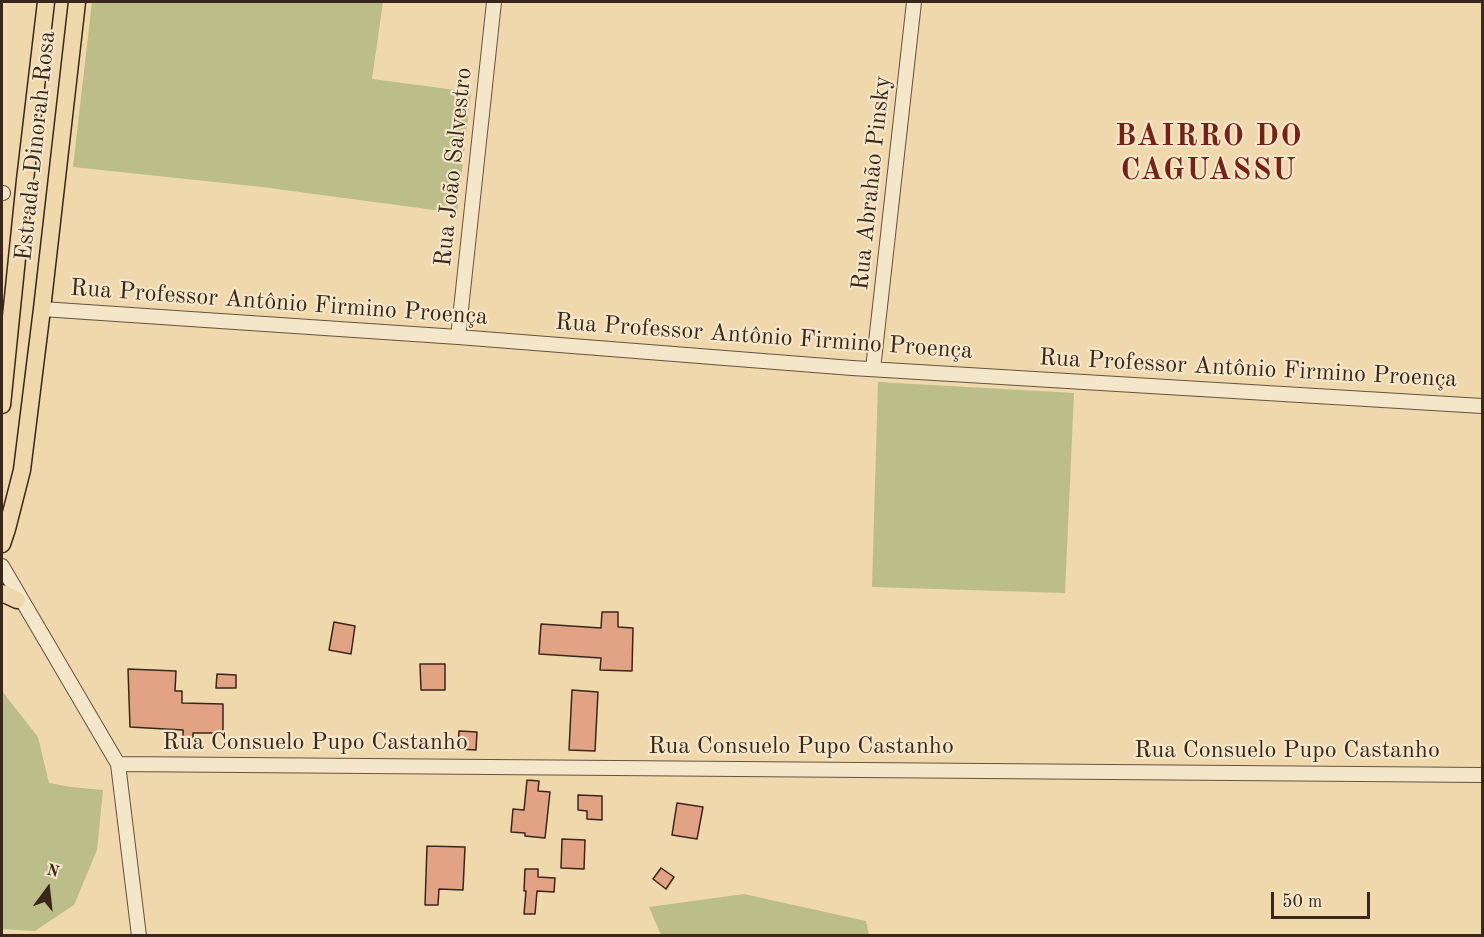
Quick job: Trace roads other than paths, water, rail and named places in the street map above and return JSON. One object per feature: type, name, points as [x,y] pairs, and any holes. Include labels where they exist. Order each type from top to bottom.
[{"type":"main road","name":"Estrada Dinorah Rosa","points":[[2,405],[46,2]]},
{"type":"main road","name":"Estrada Dinorah Rosa","points":[[2,544],[22,470],[77,2]]},
{"type":"street","name":"Rua João Salvestro","points":[[458,337],[494,2]]},
{"type":"street","name":"Rua Abrahão Pinsky","points":[[873,369],[914,2]]},
{"type":"street","name":"Rua Professor Antônio Firmino Proença","points":[[42,309],[458,337],[873,369],[1482,406]]},
{"type":"street","points":[[2,566],[118,764],[139,936]]},
{"type":"street","points":[[2,584],[9,597],[29,612]]},
{"type":"street","name":"Rua Consuelo Pupo Castanho","points":[[118,764],[1482,775]]},
{"type":"district","name":"BAIRRO DO CAGUASSU","points":[[1209,154]]}]
